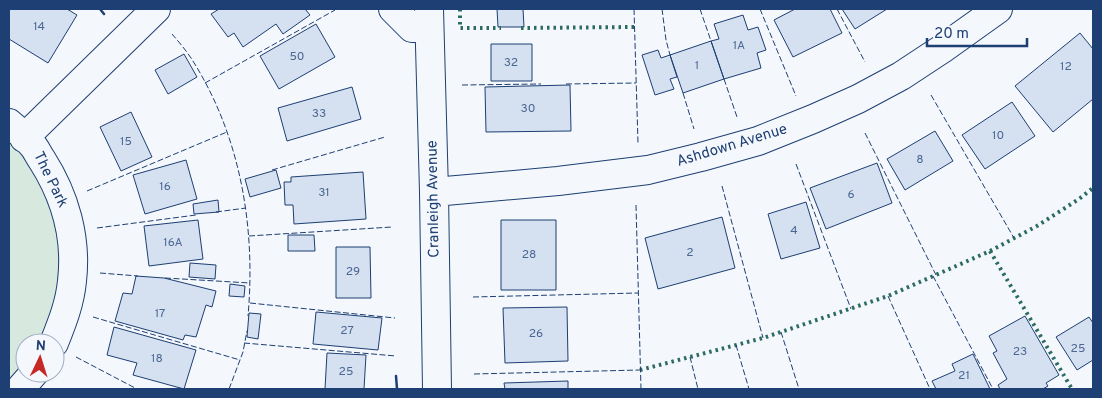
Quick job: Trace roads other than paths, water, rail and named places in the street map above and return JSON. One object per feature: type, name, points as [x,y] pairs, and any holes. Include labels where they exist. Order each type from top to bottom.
[{"type":"street","name":"The Park","points":[[58,333],[68,302],[72,281],[73,258],[67,214],[60,193],[34,146],[17,130],[156,9]]},
{"type":"street","points":[[393,9],[412,28],[429,18]]},
{"type":"street","name":"Ashdown Avenue","points":[[434,192],[558,181],[648,170],[758,141],[813,120],[901,76],[998,9]]},
{"type":"street","name":"Cranleigh Avenue","points":[[429,18],[438,389]]}]
